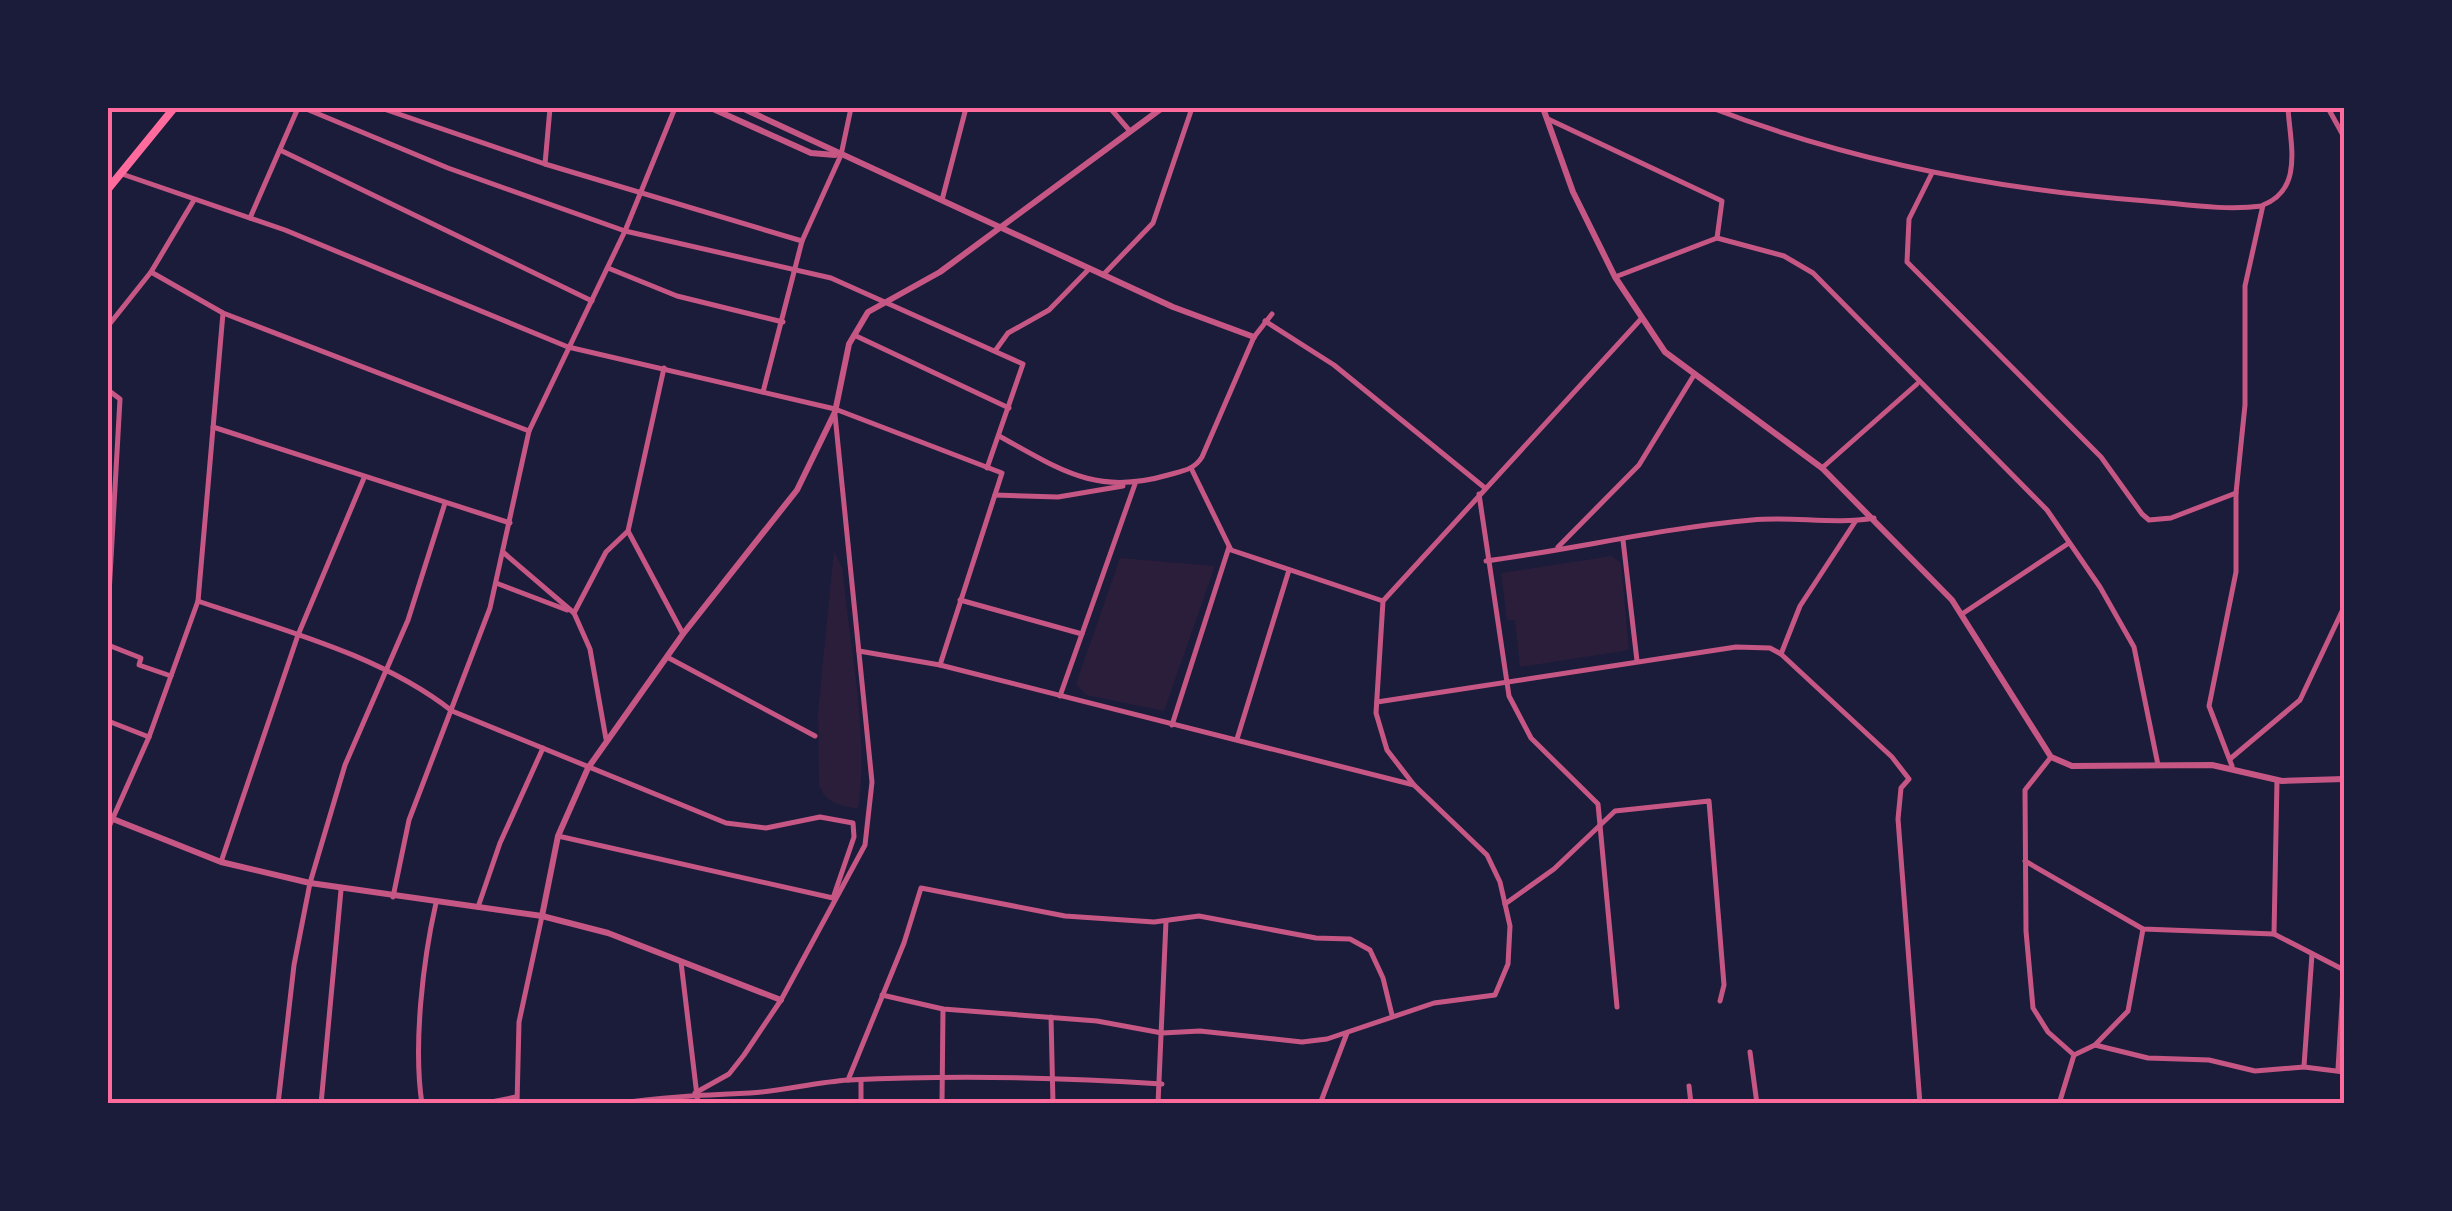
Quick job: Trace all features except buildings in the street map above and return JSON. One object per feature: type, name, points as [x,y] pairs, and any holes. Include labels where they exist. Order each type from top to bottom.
[{"type":"main road","points":[[108,189],[174,108]]},
{"type":"street","points":[[250,218],[301,108],[448,168],[625,231],[831,278],[1024,364],[987,468]]},
{"type":"street","points":[[381,108],[545,164],[802,241]]},
{"type":"street","points":[[545,164],[550,108]]},
{"type":"street","points":[[393,897],[410,820],[496,582],[529,431],[625,231],[675,108]]},
{"type":"street","points":[[711,108],[810,153],[841,156]]},
{"type":"street","points":[[742,108],[1103,275],[1254,337]]},
{"type":"street","points":[[763,392],[802,241],[841,156],[851,108]]},
{"type":"street","points":[[942,200],[966,108]]},
{"type":"street","points":[[1110,108],[1129,130]]},
{"type":"street","points":[[481,1104],[516,1100],[520,1022],[558,836],[588,768],[684,634],[797,490],[835,410],[854,335],[868,312],[940,272],[1162,108]]},
{"type":"street","points":[[1103,275],[1153,223],[1192,108]]},
{"type":"street","points":[[1543,108],[1572,192],[1615,277],[1665,352],[1822,468],[1874,518],[1962,614],[2051,756],[2072,766],[2231,763],[2277,780],[2306,783],[2344,779]]},
{"type":"street","points":[[1712,108],[1748,123],[1932,173],[2083,196],[2263,206],[2284,192],[2292,175],[2288,108]]},
{"type":"street","points":[[2328,108],[2344,137]]},
{"type":"street","points":[[1548,118],[1722,201],[1717,238]]},
{"type":"street","points":[[280,150],[592,301]]},
{"type":"street","points":[[108,170],[250,218],[568,348],[835,410],[1002,473],[940,664]]},
{"type":"street","points":[[1932,173],[1909,218],[1907,262],[2101,458],[2142,514],[2149,520],[2171,518],[2236,492]]},
{"type":"street","points":[[108,326],[151,272],[194,200]]},
{"type":"street","points":[[2231,763],[2209,706],[2234,584],[2236,492],[2246,405],[2245,286],[2263,206]]},
{"type":"street","points":[[1615,277],[1717,238],[1800,263],[2047,510],[2134,647],[2158,766]]},
{"type":"street","points":[[608,268],[677,296],[783,322]]},
{"type":"street","points":[[995,351],[1008,333],[1049,310],[1090,269]]},
{"type":"street","points":[[151,272],[223,313],[529,431]]},
{"type":"street","points":[[108,829],[149,737],[198,601],[223,313]]},
{"type":"street","points":[[995,495],[1058,497],[1136,484],[1191,468],[1202,458],[1254,337],[1267,316],[1334,365],[1482,492],[1486,562],[1508,696],[1531,738],[1598,804],[1617,1007]]},
{"type":"street","points":[[882,995],[943,1009],[1051,1016],[1162,1033],[1200,1031],[1302,1042],[1347,1032],[1434,1002],[1494,994],[1508,964],[1505,904],[1487,855],[1398,768],[1380,734],[1377,702],[1383,602],[1641,320]]},
{"type":"street","points":[[854,335],[1009,408]]},
{"type":"street","points":[[574,613],[606,552],[628,531],[664,368]]},
{"type":"street","points":[[1556,549],[1639,464],[1694,375]]},
{"type":"street","points":[[1822,468],[1918,384]]},
{"type":"street","points":[[108,390],[120,399],[108,612]]},
{"type":"street","points":[[695,1092],[728,1074],[781,1000],[833,898],[860,857],[871,816],[872,782],[835,410]]},
{"type":"street","points":[[212,427],[510,523]]},
{"type":"street","points":[[999,436],[1096,483],[1136,484]]},
{"type":"street","points":[[108,461],[118,449]]},
{"type":"street","points":[[1191,468],[1229,547],[1383,602]]},
{"type":"street","points":[[221,862],[298,636],[364,478]]},
{"type":"street","points":[[1060,696],[1136,484]]},
{"type":"street","points":[[278,1104],[289,998],[310,883],[358,730],[387,672],[445,503]]},
{"type":"street","points":[[1486,562],[1750,520],[1855,522],[1874,518]]},
{"type":"street","points":[[1781,654],[1800,606],[1855,522]]},
{"type":"street","points":[[628,531],[684,634]]},
{"type":"street","points":[[1623,540],[1637,661]]},
{"type":"street","points":[[1962,614],[2069,543]]},
{"type":"street","points":[[1172,724],[1229,547]]},
{"type":"street","points":[[504,552],[574,613],[590,649],[606,739]]},
{"type":"street","points":[[1236,740],[1288,570]]},
{"type":"street","points":[[496,582],[574,613]]},
{"type":"street","points":[[960,600],[1082,634]]},
{"type":"street","points":[[198,601],[387,672],[430,694],[452,711],[726,823],[766,828],[820,817],[853,823],[854,837],[833,898]]},
{"type":"street","points":[[2231,763],[2300,700],[2344,607]]},
{"type":"street","points":[[108,645],[141,658],[139,665],[171,676]]},
{"type":"street","points":[[1377,702],[1750,646],[1770,648],[1781,654],[1852,718],[1910,779],[1901,788],[1898,819],[1920,1104]]},
{"type":"street","points":[[859,652],[940,664],[1414,785]]},
{"type":"street","points":[[667,657],[815,736]]},
{"type":"street","points":[[108,722],[149,737]]},
{"type":"street","points":[[478,907],[500,843],[544,748]]},
{"type":"street","points":[[2051,756],[2025,790],[2033,1008],[2048,1032],[2074,1055]]},
{"type":"street","points":[[2274,934],[2277,780]]},
{"type":"street","points":[[1505,904],[1554,869],[1615,812],[1709,801],[1724,985],[1720,1001]]},
{"type":"street","points":[[110,819],[221,862],[310,883],[542,916],[608,933],[781,1000]]},
{"type":"street","points":[[558,836],[833,898]]},
{"type":"street","points":[[2026,861],[2143,929],[2274,934],[2344,970],[2341,1070],[2304,1067],[2255,1071],[2209,1060],[2148,1058],[2095,1046]]},
{"type":"street","points":[[848,1080],[920,888],[1065,916],[1166,921],[1199,916],[1359,941],[1366,944],[1383,978],[1392,1015]]},
{"type":"street","points":[[321,1104],[341,890]]},
{"type":"street","points":[[422,1104],[418,1083],[425,976],[436,902]]},
{"type":"street","points":[[1158,1104],[1162,1084],[1160,1016],[1166,921]]},
{"type":"street","points":[[2074,1055],[2095,1046],[2118,1024],[2133,999],[2143,929]]},
{"type":"street","points":[[2304,1067],[2312,954]]},
{"type":"street","points":[[682,962],[698,1104]]},
{"type":"street","points":[[942,1104],[943,1009]]},
{"type":"street","points":[[1051,1016],[1053,1104]]},
{"type":"street","points":[[1320,1104],[1347,1032]]},
{"type":"street","points":[[1750,1052],[1757,1104]]},
{"type":"street","points":[[2060,1104],[2074,1055]]},
{"type":"street","points":[[613,1104],[695,1092],[751,1093],[848,1080],[942,1076],[1052,1075],[1162,1084]]},
{"type":"street","points":[[861,1080],[861,1104]]},
{"type":"street","points":[[1689,1086],[1692,1104]]},
{"type":"shaded area","points":[[834,551],[843,570],[860,721],[858,809],[830,800],[819,785],[818,712]]},
{"type":"shaded area","points":[[1612,556],[1621,563],[1629,650],[1520,667],[1515,620],[1507,620],[1501,573]]},
{"type":"shaded area","points":[[1120,558],[1215,566],[1164,711],[1086,695],[1076,684]]}]
